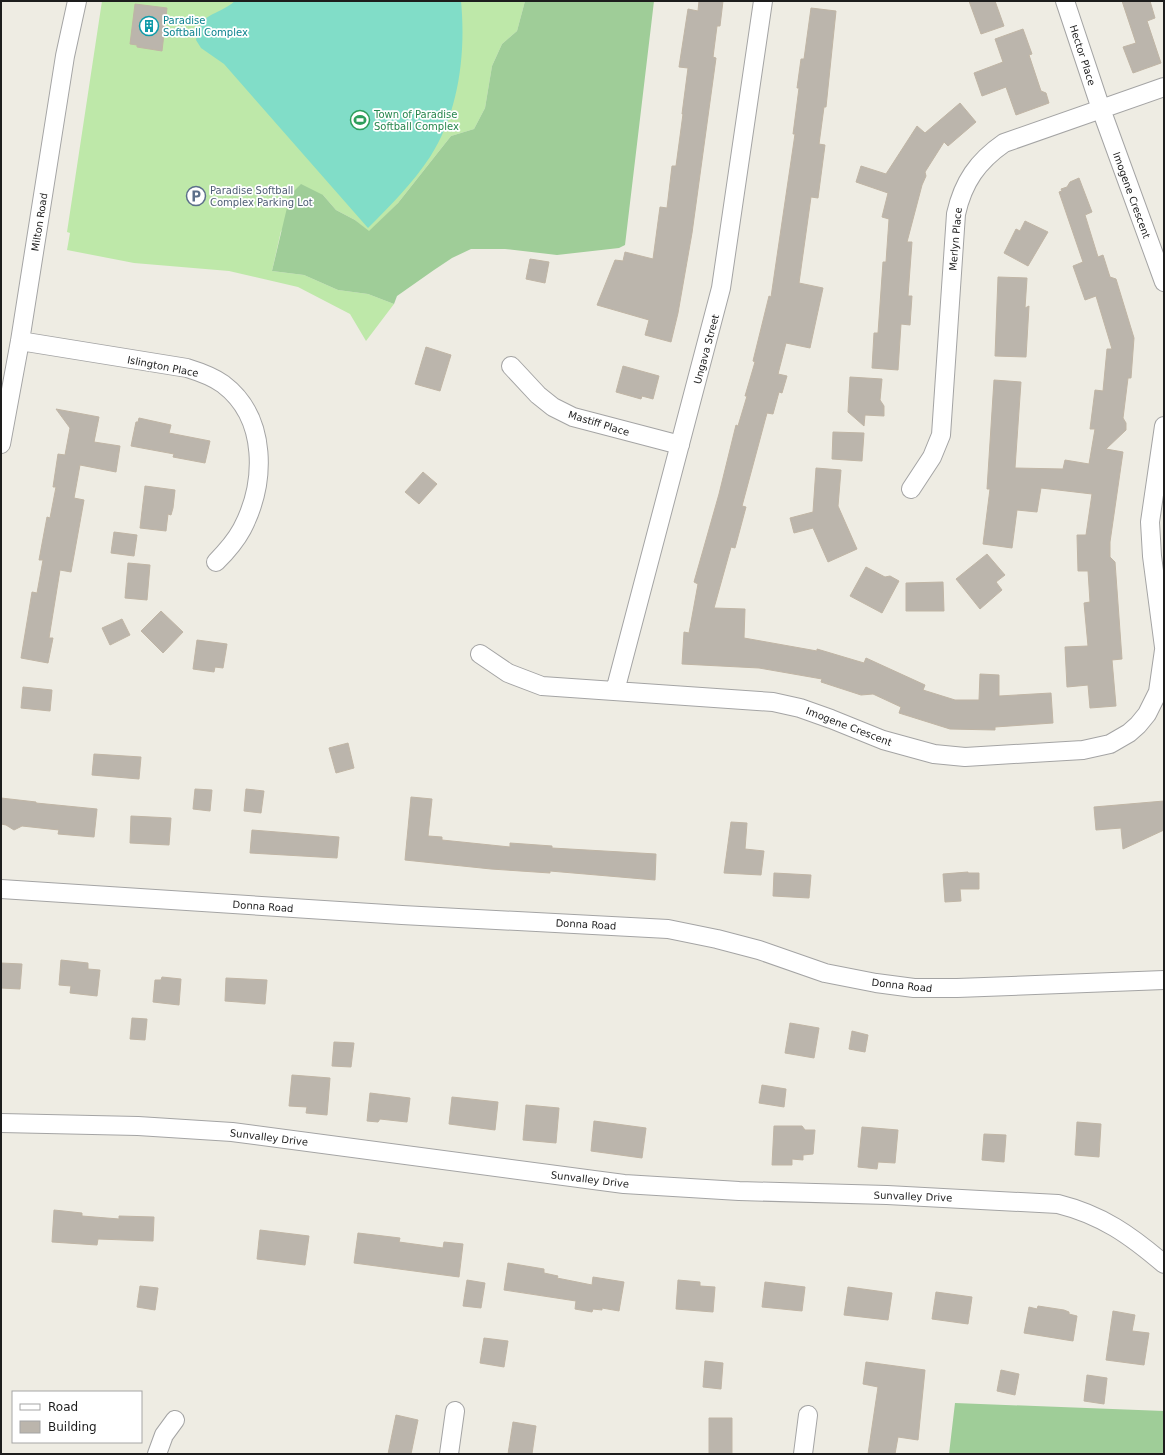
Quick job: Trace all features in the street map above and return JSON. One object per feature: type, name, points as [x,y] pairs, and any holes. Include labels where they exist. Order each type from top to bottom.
[{"type":"street","name":"Milton Road","points":[[1,444],[20,340],[65,56],[77,1]]},
{"type":"street","name":"Ungava Street","points":[[615,691],[721,288],[763,1]]},
{"type":"street","name":"Hector Place","points":[[1064,1],[1101,109]]},
{"type":"street","name":"Merlyn Place","points":[[911,489],[932,457],[941,435],[956,214],[964,186],[980,163],[991,152],[1004,143],[1164,87]]},
{"type":"street","name":"Imogene Crescent","points":[[1101,109],[1164,282]]},
{"type":"street","name":"Islington Place","points":[[20,340],[187,368],[206,374],[223,384],[237,397],[254,428],[259,448],[258,480],[252,504],[242,528],[230,548],[216,562]]},
{"type":"street","name":"Mastiff Place","points":[[511,366],[538,395],[553,407],[573,417],[680,445]]},
{"type":"street","name":"Imogene Crescent","points":[[480,654],[508,673],[537,684],[773,702],[825,717],[883,740],[934,754],[965,757],[1083,750],[1110,744],[1129,733],[1138,725],[1147,714],[1158,692],[1164,649],[1152,556],[1150,522],[1164,426]]},
{"type":"street","name":"Donna Road","points":[[1,889],[394,914],[668,929],[717,939],[759,950],[825,973],[870,982],[914,988],[976,988],[1164,980]]},
{"type":"street","name":"Sunvalley Drive","points":[[1,1124],[138,1126],[232,1132],[624,1184],[739,1191],[895,1195],[1058,1204],[1081,1210],[1101,1218],[1123,1232],[1164,1264]]},
{"type":"street","points":[[449,1454],[456,1411]]},
{"type":"street","points":[[803,1454],[808,1415]]},
{"type":"street","points":[[157,1454],[164,1435],[175,1420]]},
{"type":"green space","points":[[102,1],[525,1],[517,31],[502,44],[492,66],[485,108],[474,129],[451,136],[398,203],[369,232],[355,220],[336,210],[323,195],[281,231],[272,271],[304,275],[338,290],[368,294],[394,304],[366,341],[350,314],[298,287],[229,271],[134,263],[67,250],[70,233],[67,232]]},
{"type":"green space","points":[[525,1],[654,1],[625,245],[619,248],[557,255],[505,249],[471,249],[452,258],[397,296],[394,304],[368,294],[338,290],[304,275],[272,271],[290,195],[301,184],[323,195],[336,210],[355,220],[369,231],[398,203],[451,136],[474,129],[485,108],[492,66],[502,44],[517,31]]},
{"type":"green space","points":[[955,1403],[1164,1411],[1164,1454],[949,1454]]},
{"type":"shaded area","name":"Town of Paradise Softball Complex","points":[[235,1],[461,1],[461,61],[454,102],[448,121],[440,140],[423,167],[401,194],[368,228],[224,64],[201,48],[196,40],[198,30],[205,19]]},
{"type":"building","points":[[699,1],[723,1],[720,26],[717,26],[713,57],[716,58],[692,233],[678,313],[671,342],[645,335],[649,320],[597,305],[615,260],[623,261],[625,252],[653,259],[660,207],[667,208],[672,166],[676,166],[688,68],[679,67],[688,9],[698,11]]},
{"type":"building","points":[[969,1],[995,1],[1004,26],[981,34]]},
{"type":"building","points":[[1122,1],[1150,1],[1155,18],[1147,21],[1161,63],[1133,73],[1123,47],[1136,43]]},
{"type":"building","name":"Paradise Softball Complex","points":[[135,4],[167,8],[162,51],[137,47],[137,45],[130,44]]},
{"type":"building","points":[[811,8],[836,11],[826,107],[824,107],[819,144],[825,145],[818,198],[811,197],[799,283],[823,288],[810,348],[786,343],[778,374],[787,376],[782,393],[779,392],[773,414],[767,413],[742,506],[746,507],[735,548],[731,547],[714,608],[745,609],[744,638],[817,651],[817,649],[864,663],[866,658],[925,685],[923,690],[955,700],[979,700],[980,674],[999,675],[999,696],[1051,693],[1053,723],[995,727],[995,730],[950,729],[899,713],[901,707],[873,694],[861,695],[821,682],[822,679],[759,668],[682,664],[684,632],[689,633],[698,584],[694,582],[719,494],[736,425],[738,426],[747,396],[745,396],[755,362],[753,361],[769,296],[771,297],[795,134],[793,134],[801,59],[804,59]]},
{"type":"building","points":[[1023,29],[1032,54],[1029,55],[1041,91],[1046,93],[1049,103],[1016,115],[1006,87],[982,96],[974,73],[1003,62],[995,39]]},
{"type":"building","points":[[960,103],[976,122],[948,146],[944,142],[925,172],[926,176],[922,185],[907,242],[912,242],[908,296],[912,296],[910,325],[901,324],[898,370],[872,368],[874,333],[878,333],[883,262],[886,262],[889,219],[882,217],[888,193],[856,182],[861,166],[886,174],[917,126],[925,133]]},
{"type":"building","points":[[1079,178],[1092,212],[1085,215],[1098,257],[1103,255],[1110,277],[1116,279],[1134,338],[1131,378],[1128,378],[1123,418],[1126,423],[1126,430],[1106,449],[1123,452],[1110,542],[1110,557],[1115,562],[1122,659],[1112,660],[1116,706],[1090,708],[1088,685],[1067,687],[1065,647],[1088,646],[1084,603],[1090,602],[1088,571],[1078,571],[1077,535],[1086,535],[1092,494],[1041,488],[1037,512],[1017,510],[1012,548],[983,544],[990,489],[987,489],[994,380],[1021,382],[1015,468],[1063,469],[1065,460],[1089,464],[1095,429],[1090,429],[1095,390],[1103,391],[1107,349],[1112,349],[1096,296],[1085,300],[1073,266],[1083,262],[1059,192],[1062,191],[1061,189],[1067,187],[1070,182]]},
{"type":"building","points":[[1025,221],[1048,232],[1028,266],[1004,253],[1016,229],[1020,231]]},
{"type":"building","points":[[530,259],[549,262],[545,283],[526,279]]},
{"type":"building","points":[[998,277],[1027,278],[1025,308],[1029,306],[1026,357],[995,356]]},
{"type":"building","points":[[426,347],[451,355],[440,391],[415,384]]},
{"type":"building","points":[[623,366],[659,376],[653,399],[642,396],[641,399],[616,392]]},
{"type":"building","points":[[850,377],[882,379],[880,400],[884,406],[884,416],[865,415],[864,426],[848,412]]},
{"type":"building","points":[[56,409],[99,417],[94,442],[120,446],[116,472],[80,465],[74,498],[84,500],[71,572],[60,570],[49,638],[53,638],[48,663],[21,658],[32,592],[37,593],[43,560],[39,560],[47,517],[50,518],[56,487],[53,487],[58,454],[65,455],[70,428]]},
{"type":"building","points":[[139,418],[171,425],[169,433],[210,441],[205,463],[173,457],[174,454],[131,446],[136,422],[138,422]]},
{"type":"building","points":[[833,432],[864,433],[862,461],[832,459]]},
{"type":"building","points":[[816,468],[841,470],[838,506],[857,549],[828,562],[813,528],[794,533],[790,518],[813,512]]},
{"type":"building","points":[[423,472],[437,484],[419,504],[405,492]]},
{"type":"building","points":[[145,486],[175,490],[173,508],[171,515],[168,514],[166,531],[140,528]]},
{"type":"building","points":[[114,532],[137,535],[134,556],[111,553]]},
{"type":"building","points":[[987,554],[1005,575],[996,582],[1002,590],[980,609],[956,579]]},
{"type":"building","points":[[128,563],[150,565],[147,600],[125,598]]},
{"type":"building","points":[[866,567],[885,577],[890,576],[899,581],[882,613],[850,596]]},
{"type":"building","points":[[943,582],[944,611],[906,611],[906,583]]},
{"type":"building","points":[[161,611],[183,632],[163,653],[141,631]]},
{"type":"building","points":[[122,619],[130,635],[110,645],[102,628]]},
{"type":"building","points":[[197,640],[227,644],[223,668],[215,667],[214,672],[193,669]]},
{"type":"building","points":[[23,687],[52,690],[50,711],[21,708]]},
{"type":"building","points":[[348,743],[354,768],[336,773],[329,748]]},
{"type":"building","points":[[94,754],[141,757],[139,779],[92,775]]},
{"type":"building","points":[[195,789],[212,790],[210,811],[193,809]]},
{"type":"building","points":[[246,789],[264,791],[261,813],[244,811]]},
{"type":"building","points":[[411,797],[432,799],[428,836],[442,837],[442,840],[510,847],[510,843],[552,846],[552,848],[656,854],[655,880],[550,871],[550,873],[491,869],[405,860]]},
{"type":"building","points":[[1,798],[97,809],[94,837],[58,834],[59,830],[22,826],[14,830],[1,824]]},
{"type":"building","points":[[1164,801],[1164,830],[1123,849],[1121,828],[1096,830],[1094,807]]},
{"type":"building","points":[[131,816],[171,818],[169,845],[130,843]]},
{"type":"building","points":[[731,822],[747,823],[745,849],[764,851],[761,875],[724,873]]},
{"type":"building","points":[[252,830],[339,837],[337,858],[250,853]]},
{"type":"building","points":[[968,872],[979,873],[979,889],[960,889],[961,901],[945,902],[943,874]]},
{"type":"building","points":[[774,873],[811,875],[809,898],[773,896]]},
{"type":"building","points":[[61,960],[88,963],[88,969],[100,970],[97,996],[70,993],[71,986],[59,985]]},
{"type":"building","points":[[1,963],[22,964],[20,989],[1,988]]},
{"type":"building","points":[[162,977],[181,979],[179,1005],[153,1002],[155,980],[161,980]]},
{"type":"building","points":[[226,978],[267,980],[265,1004],[225,1001]]},
{"type":"building","points":[[132,1018],[147,1019],[145,1040],[130,1039]]},
{"type":"building","points":[[790,1023],[819,1028],[814,1058],[785,1053]]},
{"type":"building","points":[[852,1031],[868,1035],[865,1052],[849,1049]]},
{"type":"building","points":[[334,1042],[354,1043],[351,1067],[332,1066]]},
{"type":"building","points":[[292,1075],[330,1078],[327,1115],[306,1113],[307,1107],[289,1106]]},
{"type":"building","points":[[762,1085],[786,1089],[784,1107],[759,1103]]},
{"type":"building","points":[[370,1093],[410,1098],[407,1122],[380,1119],[378,1122],[367,1121]]},
{"type":"building","points":[[452,1097],[498,1102],[495,1130],[449,1124]]},
{"type":"building","points":[[526,1105],[559,1108],[556,1143],[523,1140]]},
{"type":"building","points":[[594,1121],[646,1128],[642,1158],[591,1151]]},
{"type":"building","points":[[1077,1122],[1101,1124],[1099,1157],[1075,1155]]},
{"type":"building","points":[[774,1126],[802,1126],[805,1130],[815,1130],[813,1154],[803,1155],[803,1160],[792,1159],[792,1165],[772,1165]]},
{"type":"building","points":[[862,1127],[898,1130],[895,1163],[878,1162],[877,1169],[858,1167]]},
{"type":"building","points":[[984,1134],[1006,1135],[1004,1162],[982,1160]]},
{"type":"building","points":[[54,1210],[82,1213],[82,1216],[119,1219],[119,1216],[154,1217],[153,1241],[98,1239],[97,1245],[52,1242]]},
{"type":"building","points":[[260,1230],[309,1236],[305,1265],[257,1259]]},
{"type":"building","points":[[358,1233],[400,1238],[399,1242],[443,1248],[444,1242],[463,1244],[459,1277],[354,1263]]},
{"type":"building","points":[[508,1263],[544,1269],[544,1273],[558,1276],[557,1278],[592,1285],[593,1277],[624,1282],[619,1311],[602,1308],[602,1310],[593,1309],[592,1312],[575,1309],[576,1301],[504,1290]]},
{"type":"building","points":[[467,1280],[485,1283],[481,1308],[463,1306]]},
{"type":"building","points":[[678,1280],[700,1282],[700,1286],[715,1287],[713,1312],[676,1309]]},
{"type":"building","points":[[765,1282],[805,1287],[802,1311],[762,1307]]},
{"type":"building","points":[[140,1286],[158,1288],[155,1310],[137,1307]]},
{"type":"building","points":[[848,1287],[892,1293],[888,1320],[844,1315]]},
{"type":"building","points":[[936,1292],[972,1297],[968,1324],[932,1319]]},
{"type":"building","points":[[1038,1306],[1064,1310],[1069,1312],[1069,1314],[1077,1316],[1073,1341],[1024,1333],[1029,1307],[1037,1309]]},
{"type":"building","points":[[1113,1311],[1135,1315],[1132,1331],[1149,1333],[1144,1365],[1106,1360]]},
{"type":"building","points":[[484,1338],[508,1341],[504,1367],[480,1363]]},
{"type":"building","points":[[705,1361],[723,1363],[721,1389],[703,1387]]},
{"type":"building","points":[[866,1362],[925,1370],[918,1440],[898,1437],[895,1454],[868,1454],[878,1387],[863,1384]]},
{"type":"building","points":[[1001,1370],[1019,1374],[1015,1395],[997,1391]]},
{"type":"building","points":[[1087,1375],[1107,1378],[1104,1404],[1084,1401]]},
{"type":"building","points":[[396,1415],[418,1420],[411,1454],[388,1454]]},
{"type":"building","points":[[709,1418],[732,1418],[732,1454],[709,1454]]},
{"type":"building","points":[[513,1422],[536,1426],[532,1454],[508,1454]]},
{"type":"place","name":"Paradise Softball Complex","points":[[149,26]]},
{"type":"place","name":"Town of Paradise Softball Complex","points":[[360,120]]},
{"type":"place","name":"Paradise Softball Complex Parking Lot","points":[[196,196]]}]
